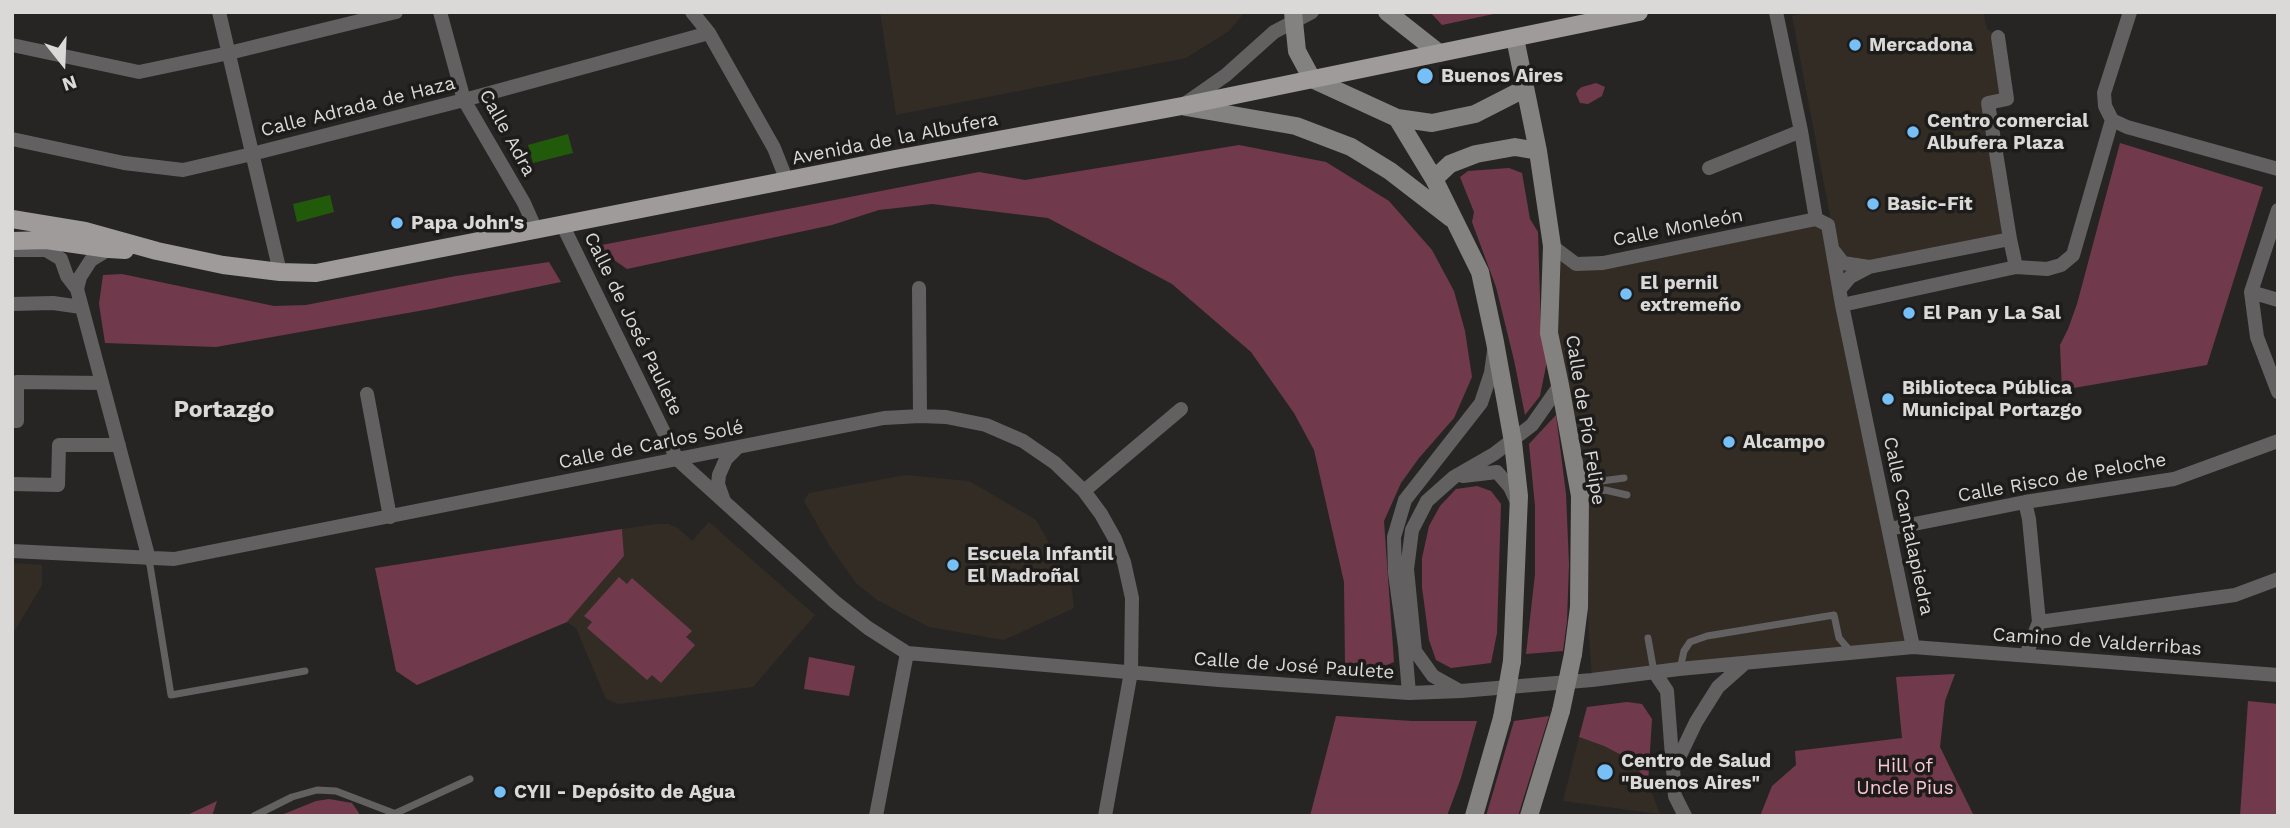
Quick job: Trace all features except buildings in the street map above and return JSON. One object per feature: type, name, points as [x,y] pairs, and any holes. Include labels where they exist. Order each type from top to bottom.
[{"type":"main road","name":"Avenida de la Albufera","points":[[12,219],[85,231],[157,251],[223,265],[316,273],[1182,106],[1639,12]]},
{"type":"main road","name":"Avenida de la Albufera","points":[[12,241],[46,240],[109,249],[157,251]]},
{"type":"street","points":[[219,12],[280,272]]},
{"type":"street","points":[[12,45],[139,72],[396,12]]},
{"type":"street","name":"Calle Adra","points":[[440,12],[464,100],[524,203],[536,230]]},
{"type":"street","points":[[692,12],[709,33],[774,148],[787,181]]},
{"type":"street","points":[[1182,106],[1226,75],[1294,17],[1312,12]]},
{"type":"street","name":"Calle Cantalapiedra","points":[[1776,12],[1816,219],[1828,225],[1913,647]]},
{"type":"street","points":[[2130,12],[2104,93],[2105,106],[2112,120],[2127,127],[2278,169]]},
{"type":"street","points":[[1386,13],[1439,52]]},
{"type":"street","points":[[1294,17],[1297,51],[1312,79],[1397,118],[1432,123],[1475,114],[1524,89]]},
{"type":"street","name":"Calle Adrada de Haza","points":[[12,139],[124,163],[183,170],[464,100],[709,33]]},
{"type":"street","name":"Calle de Pío Felipe","points":[[1515,37],[1538,151],[1552,246],[1549,333],[1579,490],[1579,607],[1573,654],[1561,711],[1529,816]]},
{"type":"street","points":[[1998,37],[2007,99],[1988,103],[2016,267]]},
{"type":"street","points":[[1182,106],[1296,126],[1351,147],[1390,171],[1456,223]]},
{"type":"street","points":[[1397,118],[1434,179],[1480,272],[1496,342],[1513,442],[1518,505],[1512,661],[1502,718],[1474,816]]},
{"type":"street","points":[[1842,305],[2016,267],[2047,269],[2061,265],[2073,255],[2112,120]]},
{"type":"street","points":[[1709,168],[1801,131]]},
{"type":"street","points":[[1434,179],[1450,164],[1476,154],[1515,148],[1538,151]]},
{"type":"street","points":[[2278,210],[2251,292],[2257,337],[2278,392]]},
{"type":"street","name":"Calle Monleón","points":[[1552,246],[1576,264],[1603,263],[1816,219]]},
{"type":"street","name":"Calle de José Paulete","points":[[562,224],[677,459],[835,602],[868,628],[908,653],[1409,693],[1461,691],[1913,647]]},
{"type":"street","points":[[1840,289],[1850,277],[1869,267],[2010,239]]},
{"type":"street","points":[[1832,248],[1843,263],[1869,267]]},
{"type":"street","points":[[77,289],[80,277],[91,260],[109,249]]},
{"type":"street","points":[[12,250],[46,250],[61,259],[67,276],[77,289],[149,559]]},
{"type":"street","points":[[919,288],[920,416]]},
{"type":"street","points":[[2251,292],[2278,300]]},
{"type":"street","points":[[12,304],[52,303],[81,307]]},
{"type":"street","points":[[1409,693],[1395,573],[1394,537],[1405,500],[1481,403],[1491,373],[1496,342]]},
{"type":"street","points":[[12,421],[17,421],[17,382],[102,383]]},
{"type":"street","points":[[1461,691],[1433,676],[1415,651],[1407,569],[1412,530],[1427,501],[1454,477],[1513,442],[1532,425],[1560,385]]},
{"type":"street","points":[[367,394],[390,517]]},
{"type":"street","points":[[1084,491],[1181,409]]},
{"type":"street","name":"Calle de Carlos Solé","points":[[12,551],[174,559],[884,418],[946,417],[986,425],[1023,441],[1055,463],[1084,491],[1101,514],[1124,562],[1132,598],[1132,672],[1105,816]]},
{"type":"street","name":"Calle Risco de Peloche","points":[[1889,529],[2025,502],[2174,479],[2278,441]]},
{"type":"street","points":[[12,484],[58,485],[59,444],[119,445]]},
{"type":"street","points":[[725,502],[718,485],[719,475],[726,459],[738,447]]},
{"type":"street","points":[[1454,477],[1497,472],[1510,487],[1518,505]]},
{"type":"street","points":[[2025,502],[2039,622],[2026,655]]},
{"type":"street","points":[[2039,622],[2235,595],[2278,579]]},
{"type":"street","name":"Camino de Valderribas","points":[[1913,647],[2278,675]]},
{"type":"street","points":[[876,816],[908,653]]},
{"type":"street","points":[[1672,771],[1696,722],[1718,687],[1744,664]]},
{"type":"street","points":[[1655,673],[1667,691],[1675,796],[1685,816]]},
{"type":"lane","points":[[1579,490],[1624,478]]},
{"type":"lane","points":[[1579,490],[1627,495]]},
{"type":"lane","points":[[149,559],[171,695],[305,671]]},
{"type":"lane","points":[[1679,669],[1684,651],[1690,642],[1707,636],[1834,615],[1839,638],[1852,653]]},
{"type":"lane","points":[[1648,638],[1655,673]]},
{"type":"lane","points":[[254,816],[292,797],[317,790],[336,791],[393,815],[470,779]]},
{"type":"shaded area","points":[[880,12],[1245,12],[1229,31],[1186,58],[896,115]]},
{"type":"shaded area","points":[[1812,12],[1983,12],[1987,29],[1998,37],[2007,99],[1988,103],[2010,239],[1869,267],[1840,290],[1913,647],[1592,680],[1580,496],[1560,385],[1552,246],[1576,264],[1779,227],[1828,225],[1830,215],[1792,16]]},
{"type":"shaded area","points":[[568,134],[573,153],[533,163],[528,145]]},
{"type":"shaded area","points":[[330,195],[334,212],[297,222],[293,204]]},
{"type":"shaded area","name":"Escuela Infantil El Madroñal","points":[[905,475],[969,481],[1036,520],[1071,582],[1074,608],[1004,640],[929,627],[877,600],[856,583],[829,545],[804,501],[809,493]]},
{"type":"shaded area","points":[[709,522],[815,615],[753,687],[618,704],[606,699],[576,628],[567,622],[624,556],[622,529],[669,524],[678,528],[692,541]]},
{"type":"shaded area","points":[[12,563],[42,565],[42,585],[12,635]]},
{"type":"shaded area","name":"Centro de Salud \"Buenos Aires\"","points":[[1579,737],[1631,760],[1648,783],[1660,814],[1563,801]]},
{"type":"green space","points":[[1430,12],[1503,12],[1442,25]]},
{"type":"green space","points":[[1596,83],[1605,87],[1602,96],[1588,104],[1580,103],[1576,94],[1578,90]]},
{"type":"green space","points":[[2120,143],[2263,187],[2207,365],[2062,390],[2060,345],[2077,304]]},
{"type":"green space","points":[[1239,145],[1326,162],[1389,201],[1432,250],[1454,291],[1465,331],[1472,377],[1454,418],[1401,483],[1384,521],[1394,662],[1377,669],[1345,665],[1344,582],[1314,450],[1294,413],[1251,352],[1172,284],[1048,218],[932,204],[879,210],[832,225],[627,269],[604,253],[602,245],[979,172],[1025,180]]},
{"type":"green space","points":[[1509,168],[1522,173],[1530,219],[1538,232],[1541,331],[1547,361],[1540,396],[1525,415],[1496,287],[1472,222],[1474,212],[1460,177],[1468,171]]},
{"type":"green space","points":[[549,262],[561,282],[430,309],[216,347],[105,343],[99,304],[103,275],[122,274],[274,306],[306,305],[456,276]]},
{"type":"green space","points":[[1556,415],[1566,494],[1569,564],[1567,621],[1563,651],[1526,654],[1535,574],[1535,506],[1529,444]]},
{"type":"green space","points":[[1477,486],[1491,491],[1501,504],[1497,633],[1491,663],[1451,668],[1436,660],[1429,640],[1422,587],[1422,558],[1429,526],[1440,506],[1456,489]]},
{"type":"green space","points":[[622,529],[624,556],[567,622],[417,685],[396,671],[375,568]]},
{"type":"green space","points":[[619,577],[627,584],[632,578],[692,631],[686,637],[695,645],[661,683],[652,675],[647,680],[587,628],[592,622],[584,616]]},
{"type":"green space","points":[[809,657],[855,666],[849,696],[804,689]]},
{"type":"green space","name":"Hill of Uncle Pius","points":[[1955,674],[1945,701],[1940,747],[1974,816],[1760,816],[1772,786],[1796,765],[1795,751],[1902,738],[1896,677]]},
{"type":"green space","points":[[2248,701],[2278,704],[2278,816],[2240,816]]},
{"type":"green space","points":[[1627,702],[1642,704],[1652,719],[1648,783],[1631,760],[1579,737],[1587,707]]},
{"type":"green space","points":[[1336,716],[1412,721],[1477,721],[1447,816],[1310,816]]},
{"type":"green space","points":[[1549,716],[1518,816],[1486,816],[1514,721]]},
{"type":"green space","points":[[329,799],[352,803],[359,813],[358,816],[279,816],[316,801]]},
{"type":"green space","points":[[217,801],[212,816],[185,816]]},
{"type":"place","name":"Mercadona","points":[[1855,45]]},
{"type":"place","name":"Buenos Aires","points":[[1425,76]]},
{"type":"place","name":"Centro comercial Albufera Plaza","points":[[1913,132]]},
{"type":"place","name":"Basic-Fit","points":[[1873,204]]},
{"type":"place","name":"Papa John's","points":[[397,223]]},
{"type":"place","name":"El pernil extremeño","points":[[1626,294]]},
{"type":"place","name":"El Pan y La Sal","points":[[1909,313]]},
{"type":"place","name":"Biblioteca Pública Municipal Portazgo","points":[[1888,399]]},
{"type":"place","name":"Alcampo","points":[[1729,442]]},
{"type":"place","name":"Escuela Infantil El Madroñal","points":[[953,565]]},
{"type":"place","name":"Centro de Salud \"Buenos Aires\"","points":[[1605,772]]},
{"type":"place","name":"CYII - Depósito de Agua","points":[[500,792]]},
{"type":"district","name":"Portazgo","points":[[224,410]]}]
